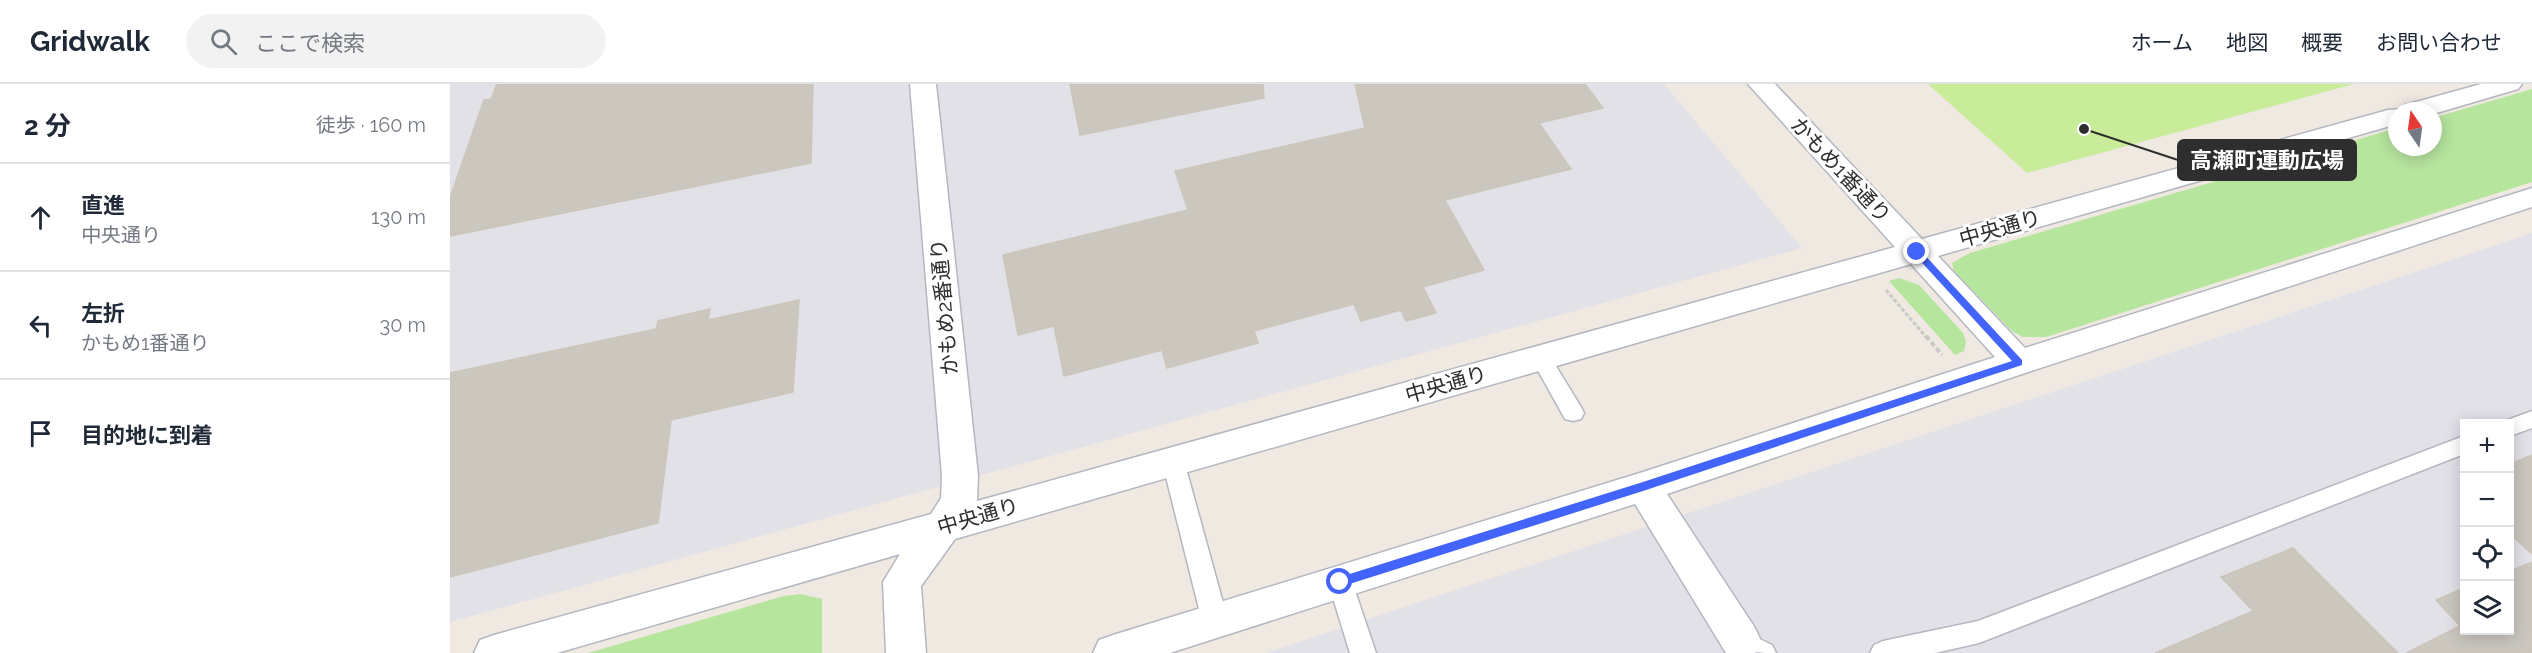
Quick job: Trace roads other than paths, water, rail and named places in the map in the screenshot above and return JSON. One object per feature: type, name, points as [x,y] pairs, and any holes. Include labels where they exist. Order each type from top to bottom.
[{"type":"street","name":"かもめ2番通り","points":[[906,653],[902,582],[944,525],[959,500],[960,476],[923,84]]},
{"type":"street","name":"かもめ1番通り","points":[[1761,84],[2019,362]]},
{"type":"street","points":[[2442,103],[2509,84]]},
{"type":"street","name":"中央通り","points":[[494,653],[2388,119]]},
{"type":"street","points":[[1113,653],[1643,487],[2019,362],[2532,197]]},
{"type":"street","points":[[1643,487],[1752,647]]},
{"type":"lane","points":[[1541,358],[1573,413]]},
{"type":"lane","points":[[2514,426],[2532,419]]},
{"type":"lane","points":[[1883,653],[1979,632],[2460,447]]},
{"type":"lane","points":[[1173,461],[1215,621]]},
{"type":"lane","points":[[1340,582],[1363,653]]},
{"type":"place","name":"高瀬町運動広場","points":[[2084,129]]}]
